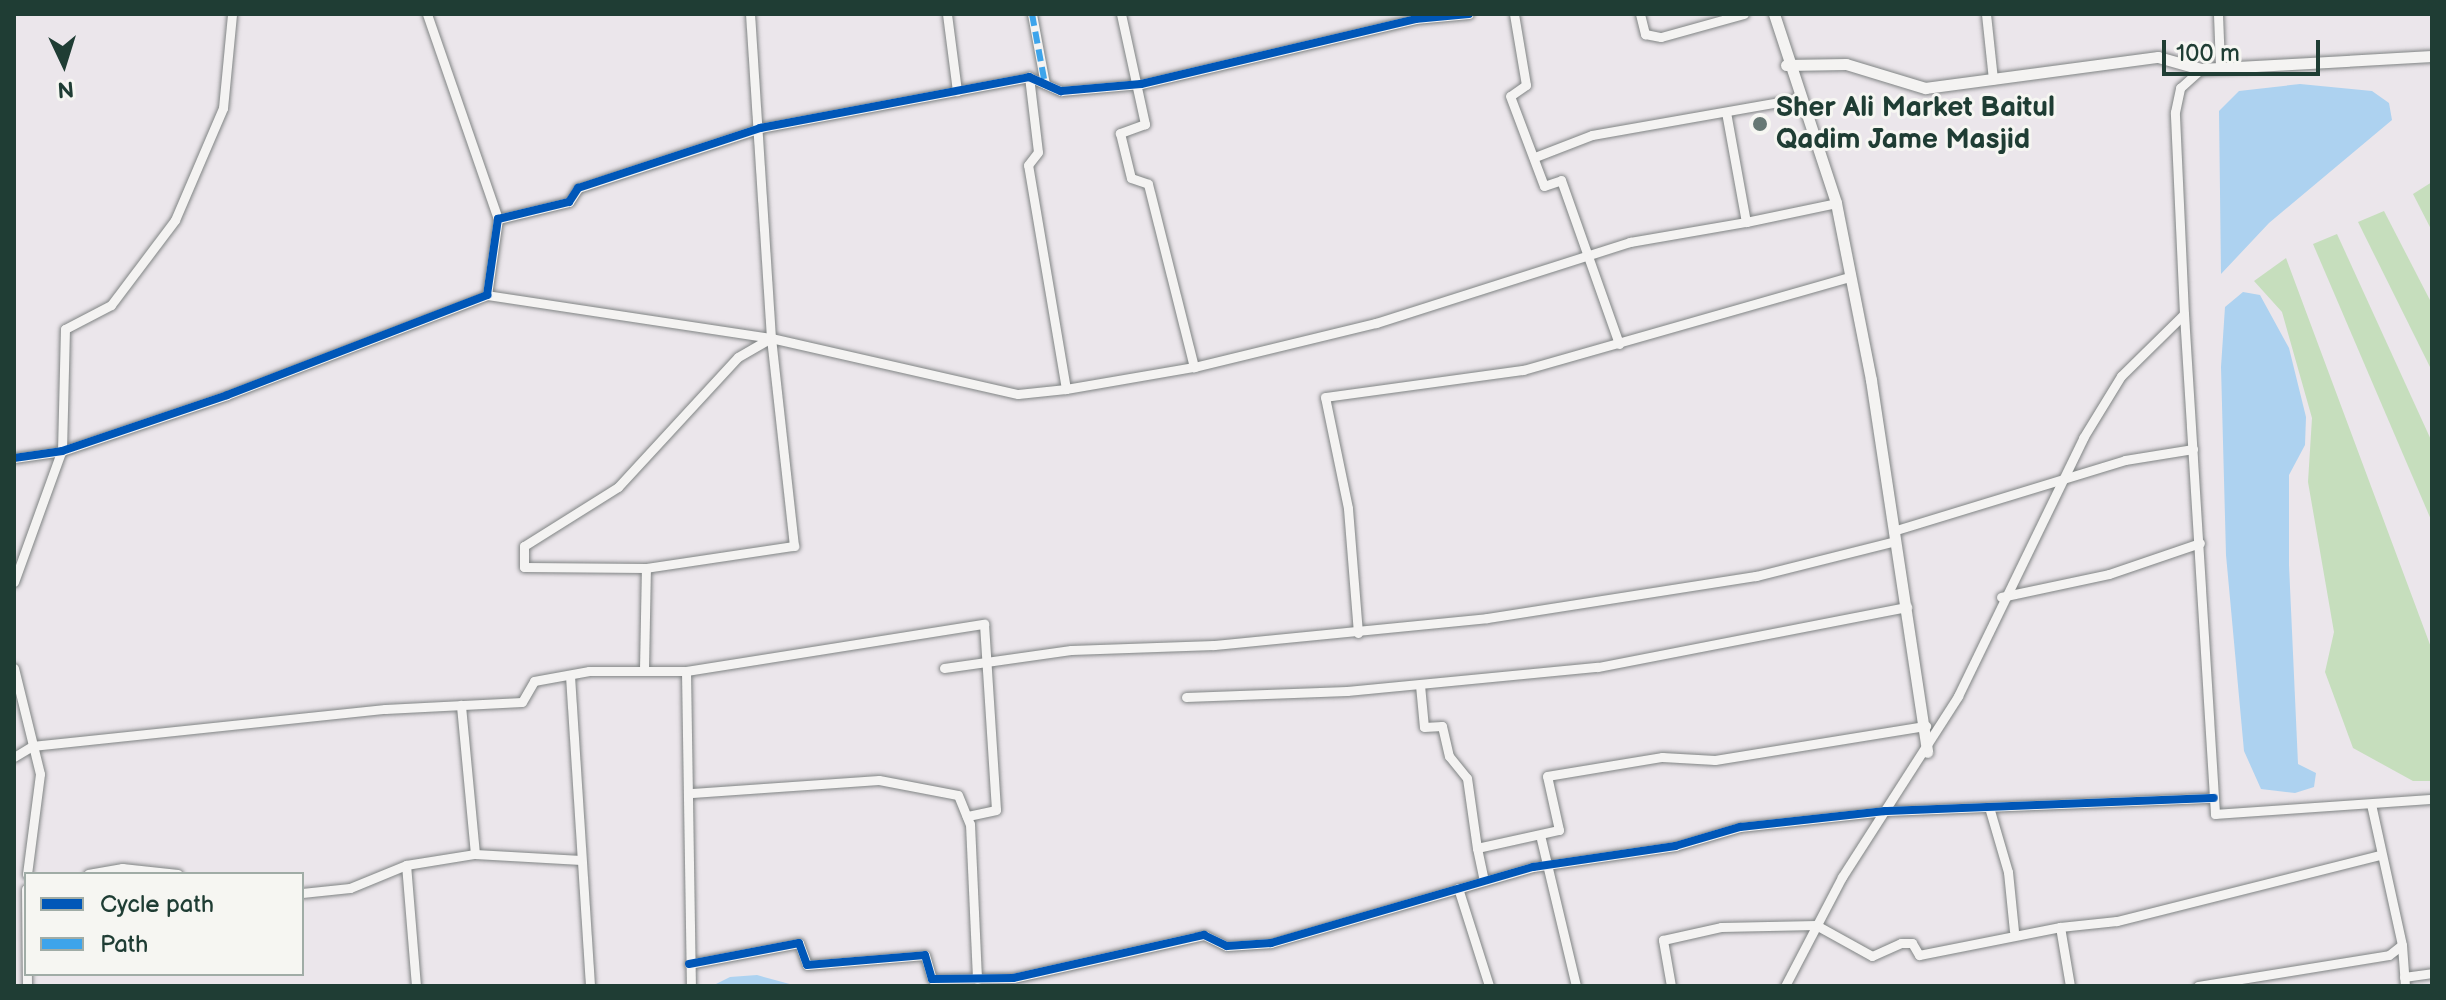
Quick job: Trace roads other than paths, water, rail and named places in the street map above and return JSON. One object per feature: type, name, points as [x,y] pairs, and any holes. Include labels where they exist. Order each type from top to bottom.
[{"type":"street","points":[[14,582],[62,452],[65,329],[111,305],[175,220],[223,108],[232,14]]},
{"type":"street","points":[[427,14],[498,219],[487,295]]},
{"type":"street","points":[[750,14],[760,128],[771,338],[794,546],[646,568],[524,567],[524,546],[618,487],[738,357],[771,338]]},
{"type":"street","points":[[947,14],[957,91]]},
{"type":"street","points":[[1032,14],[1045,84]]},
{"type":"street","points":[[1121,14],[1141,84],[1145,124],[1120,133],[1131,178],[1148,184],[1194,367]]},
{"type":"street","points":[[498,219],[569,202],[578,188],[760,128],[1029,77],[1061,91],[1141,84],[1401,18],[1469,14]]},
{"type":"street","points":[[1514,14],[1526,85],[1510,96],[1544,186],[1561,180],[1585,260],[1619,344]]},
{"type":"street","points":[[1640,14],[1645,34],[1661,37],[1744,14]]},
{"type":"street","points":[[1774,14],[1797,99],[1836,203],[1847,278],[1871,380],[1926,726],[1927,752]]},
{"type":"street","points":[[1986,14],[1993,80]]},
{"type":"street","points":[[2218,14],[2220,66]]},
{"type":"street","points":[[1786,65],[1846,64],[1925,88],[2158,57],[2201,69],[2432,56]]},
{"type":"street","points":[[2201,69],[2180,88],[2175,112],[2184,314],[2215,814],[2432,799]]},
{"type":"street","points":[[1029,77],[1038,152],[1028,165],[1066,389]]},
{"type":"street","points":[[1535,157],[1592,135],[1797,99]]},
{"type":"street","points":[[1726,112],[1746,222]]},
{"type":"street","points":[[14,458],[62,452],[338,357],[487,295],[771,338],[1018,394],[1194,367],[1585,260],[1666,233],[1746,222],[1836,203]]},
{"type":"street","points":[[1358,633],[1348,508],[1325,397],[1523,370],[1847,278]]},
{"type":"street","points":[[1785,986],[1816,925],[1885,811],[1927,752],[2059,480],[2121,376],[2184,314]]},
{"type":"street","points":[[944,668],[991,661],[1358,633],[1756,576],[1894,536],[2059,480],[2193,449]]},
{"type":"street","points":[[2001,597],[2109,574],[2200,543]]},
{"type":"street","points":[[644,669],[646,568]]},
{"type":"street","points":[[1186,697],[1420,685],[1631,662],[1907,607]]},
{"type":"street","points":[[14,757],[32,746],[461,705],[522,702],[534,681],[644,669],[686,671],[984,624],[991,661],[996,810],[967,816]]},
{"type":"street","points":[[14,668],[40,787],[27,872]]},
{"type":"street","points":[[686,671],[692,793],[691,986]]},
{"type":"street","points":[[570,676],[590,986]]},
{"type":"street","points":[[1420,685],[1424,727],[1442,726],[1449,756],[1467,778],[1484,881]]},
{"type":"street","points":[[461,705],[475,854]]},
{"type":"street","points":[[1477,848],[1541,839],[1559,830],[1547,776],[1662,757],[1715,760],[1926,726]]},
{"type":"street","points":[[692,793],[890,781],[958,795],[967,816],[977,979]]},
{"type":"street","points":[[689,964],[799,943],[807,965],[925,955],[932,979],[1013,978],[1204,935],[1227,946],[1271,943],[1484,881],[1545,866],[1675,846],[1740,827],[1885,811],[2214,798]]},
{"type":"street","points":[[2371,804],[2402,945],[2404,981],[2432,973]]},
{"type":"street","points":[[1989,807],[2008,872],[2014,931]]},
{"type":"street","points":[[1541,839],[1576,986]]},
{"type":"street","points":[[304,893],[350,888],[406,865],[475,854],[581,860]]},
{"type":"street","points":[[1671,986],[1663,940],[1767,922],[1816,925],[1872,956],[1901,943],[1912,943],[1919,955],[2014,931],[2106,924],[2380,855]]},
{"type":"street","points":[[406,865],[416,986]]},
{"type":"street","points":[[99,872],[122,868],[159,872]]},
{"type":"street","points":[[1458,888],[1489,986]]},
{"type":"street","points":[[2060,927],[2070,986]]},
{"type":"street","points":[[2198,986],[2389,955],[2402,945]]},
{"type":"water","points":[[2300,84],[2372,91],[2389,103],[2392,120],[2269,223],[2221,274],[2219,111],[2239,91]]},
{"type":"water","points":[[2243,292],[2260,295],[2289,348],[2306,417],[2305,445],[2289,475],[2289,565],[2298,764],[2316,773],[2314,787],[2295,793],[2261,789],[2244,751],[2226,555],[2221,367],[2225,307]]},
{"type":"water","points":[[757,975],[797,986],[712,986],[730,977]]},
{"type":"place","name":"Sher Ali Market Baitul Qadim Jame Masjid","points":[[1760,124]]}]
